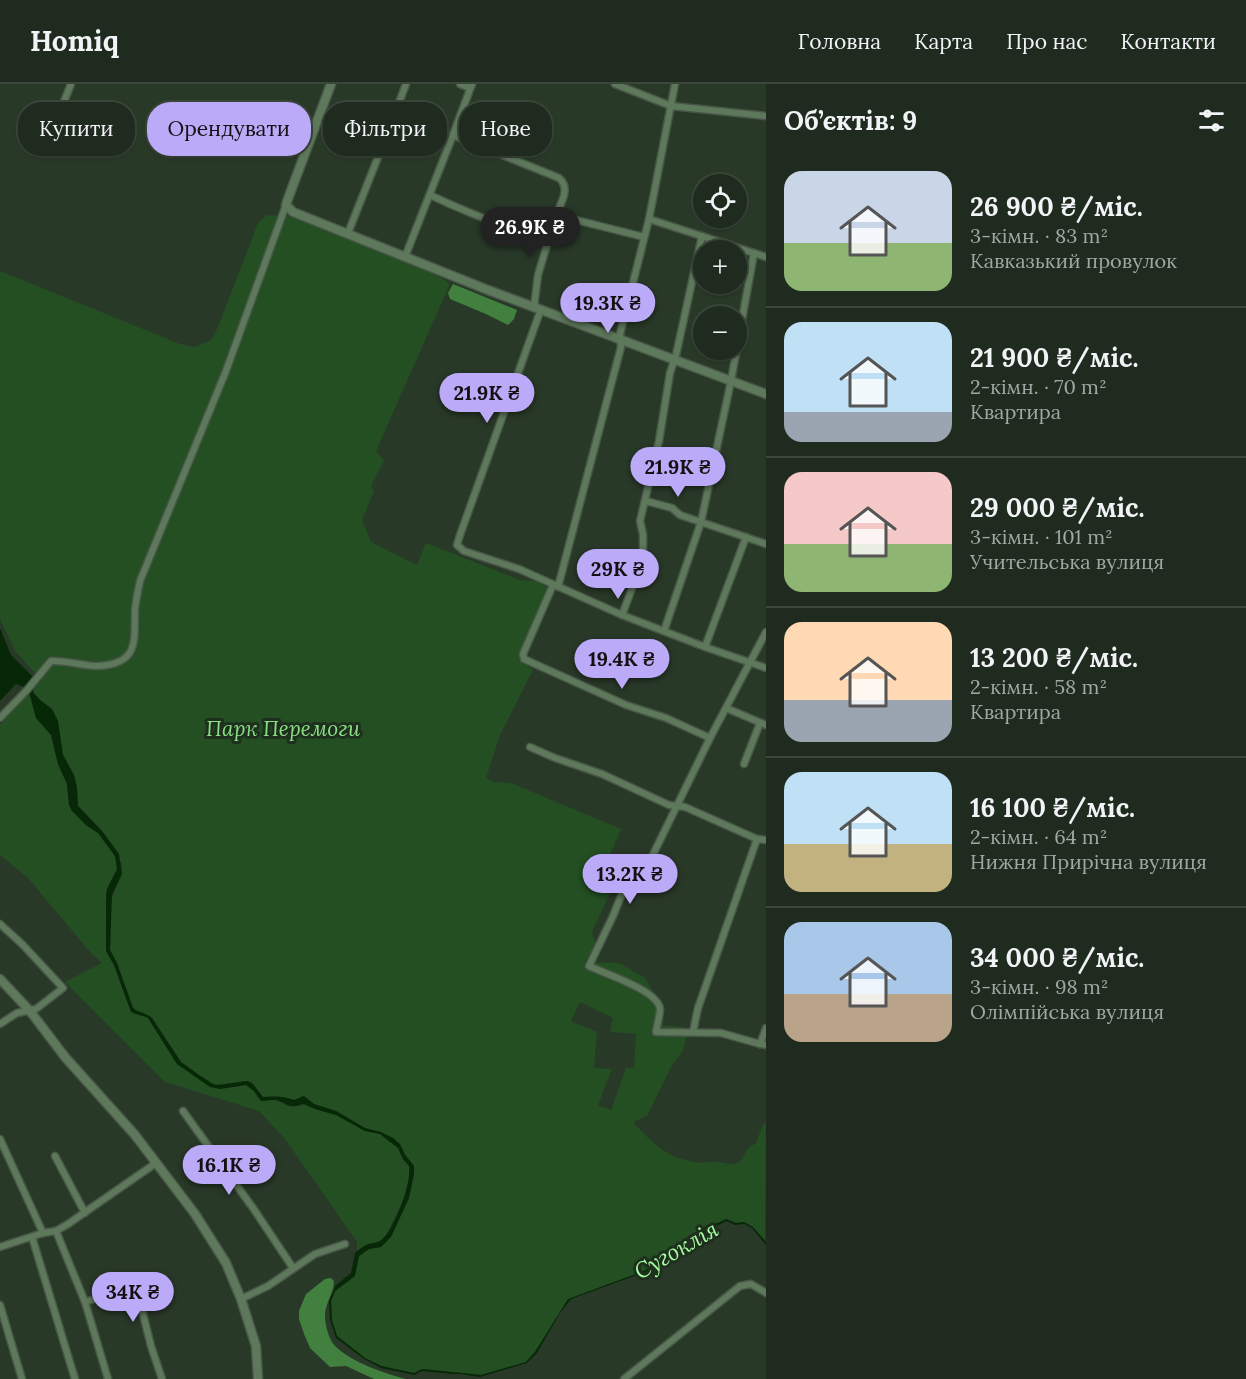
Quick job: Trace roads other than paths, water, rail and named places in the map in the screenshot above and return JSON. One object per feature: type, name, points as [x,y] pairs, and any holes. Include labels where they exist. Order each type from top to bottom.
[{"type":"street","points":[[64,102],[71,84]]},
{"type":"street","points":[[0,718],[51,661],[85,665],[109,664],[119,661],[133,650],[135,607],[140,581],[226,371],[331,84]]},
{"type":"street","points":[[348,233],[406,84]]},
{"type":"street","points":[[405,257],[471,86],[460,84]]},
{"type":"street","points":[[615,84],[671,106],[766,116]]},
{"type":"street","points":[[675,84],[649,219],[620,334],[621,347],[555,586],[523,654],[524,659],[626,705],[666,718],[710,738]]},
{"type":"street","points":[[453,135],[559,178],[564,182],[565,187],[538,275],[537,308],[458,545],[464,551],[519,569],[622,615],[766,668]]},
{"type":"street","points":[[430,195],[511,230],[548,241]]},
{"type":"street","points":[[286,205],[292,212],[405,257],[766,394]]},
{"type":"street","points":[[556,215],[644,237]]},
{"type":"street","points":[[649,219],[766,257]]},
{"type":"street","points":[[622,615],[643,559],[640,521],[659,441],[670,373],[702,236]]},
{"type":"street","points":[[664,631],[701,522],[731,381],[754,253]]},
{"type":"street","points":[[646,501],[672,508],[680,515],[766,544]]},
{"type":"street","points":[[705,647],[746,537]]},
{"type":"street","points":[[766,632],[710,738],[644,873],[630,874],[589,966],[642,989],[657,1001],[660,1008],[656,1032],[721,1033],[763,1045],[766,1028]]},
{"type":"street","points":[[726,708],[763,724],[744,764]]},
{"type":"street","points":[[530,747],[602,774],[669,805],[685,807],[757,839],[766,840]]},
{"type":"street","points":[[693,1032],[698,1008],[757,839]]},
{"type":"street","points":[[0,924],[63,988],[36,1009],[17,1013],[0,1024]]},
{"type":"street","points":[[0,979],[30,1011],[65,1057],[135,1135],[195,1214],[226,1263],[241,1299],[256,1346],[258,1379]]},
{"type":"street","points":[[183,1111],[293,1268]]},
{"type":"street","points":[[0,1139],[43,1233]]},
{"type":"street","points":[[55,1156],[85,1213]]},
{"type":"street","points":[[0,1247],[56,1231],[156,1163]]},
{"type":"street","points":[[56,1231],[86,1302],[108,1379]]},
{"type":"street","points":[[33,1237],[75,1379]]},
{"type":"street","points":[[241,1299],[268,1286],[315,1254],[345,1244]]},
{"type":"street","points":[[624,1379],[740,1286],[751,1284],[766,1293]]},
{"type":"street","points":[[86,1302],[135,1286],[162,1379]]},
{"type":"street","points":[[0,1305],[22,1379]]},
{"type":"park label","name":"Парк Перемоги","points":[[283,729]]},
{"type":"water label","name":"Сугоклія","points":[[676,1250]]}]
